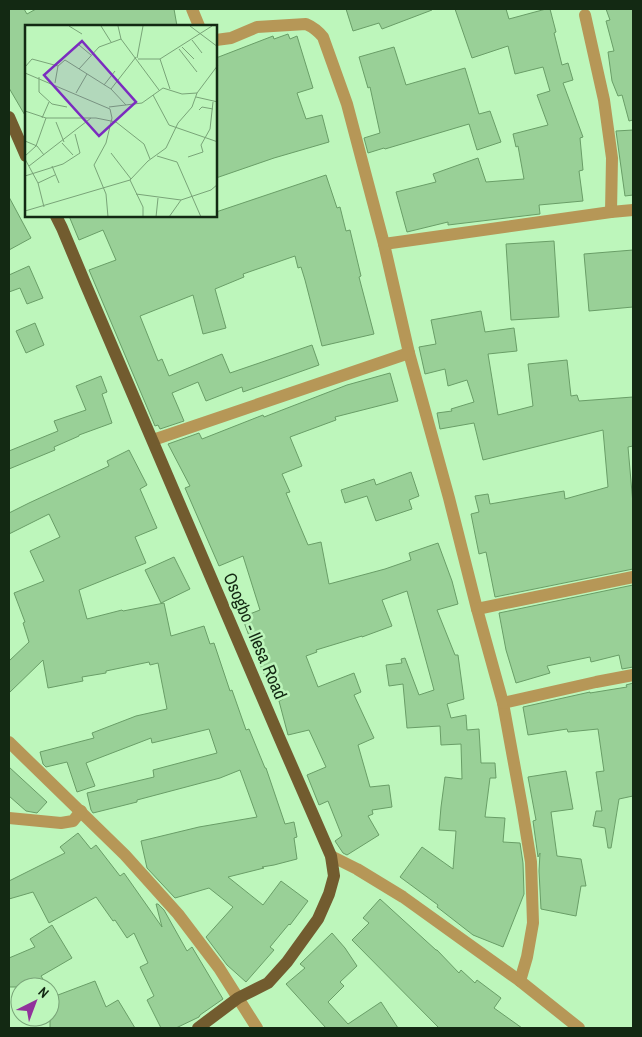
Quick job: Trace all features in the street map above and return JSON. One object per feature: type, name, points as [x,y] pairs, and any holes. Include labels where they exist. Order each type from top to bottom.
[{"type":"main road","points":[[9,117],[25,154]]},
{"type":"main road","name":"Osogbo - Ilesa Road","points":[[57,218],[331,856],[334,876],[329,894],[318,919],[287,962],[268,983],[238,998],[198,1028]]},
{"type":"street","points":[[192,9],[198,25]]},
{"type":"street","points":[[585,15],[604,100],[611,148],[610,212]]},
{"type":"street","points":[[218,40],[231,38],[257,27],[306,24],[318,30],[323,37],[347,104],[384,244],[409,353],[503,703],[531,862],[533,923],[527,957],[520,981]]},
{"type":"street","points":[[384,244],[633,210]]},
{"type":"street","points":[[152,440],[409,353]]},
{"type":"street","points":[[477,608],[633,577]]},
{"type":"street","points":[[503,703],[633,675]]},
{"type":"street","points":[[9,742],[125,855],[178,914],[219,968],[256,1028]]},
{"type":"street","points":[[9,818],[61,823],[72,821],[81,811]]},
{"type":"street","points":[[331,856],[358,869],[403,897],[520,981],[579,1028]]},
{"type":"building","points":[[9,9],[24,9],[27,14],[36,9],[174,9],[177,25],[25,25],[25,115],[9,88]]},
{"type":"building","points":[[346,9],[432,10],[382,29],[379,23],[353,31]]},
{"type":"building","points":[[455,9],[506,9],[509,19],[550,9],[562,65],[568,63],[573,80],[563,83],[583,137],[580,138],[583,170],[579,171],[583,201],[539,205],[540,214],[448,225],[448,222],[407,232],[396,192],[436,182],[433,174],[478,158],[486,182],[524,179],[518,146],[516,147],[513,134],[548,125],[537,95],[550,91],[543,67],[515,74],[508,46],[472,58]]},
{"type":"building","points":[[606,9],[633,9],[633,120],[629,121],[622,95],[618,96],[612,81],[608,52],[614,51],[606,21],[610,20]]},
{"type":"building","points":[[288,34],[290,39],[297,36],[313,88],[297,93],[306,119],[322,115],[329,142],[218,177],[218,57],[273,36],[274,39]]},
{"type":"building","points":[[394,47],[406,85],[465,68],[479,114],[490,111],[501,142],[477,150],[469,124],[368,153],[364,138],[380,133],[370,87],[368,88],[359,57]]},
{"type":"building","points":[[633,130],[633,195],[625,196],[616,131]]},
{"type":"building","points":[[326,175],[337,208],[340,207],[346,231],[350,230],[361,276],[359,277],[374,334],[322,346],[305,280],[301,267],[298,268],[295,256],[243,274],[244,277],[215,289],[226,328],[203,334],[193,295],[140,316],[158,361],[162,359],[169,376],[222,354],[230,373],[312,345],[319,365],[243,392],[242,387],[206,401],[198,382],[172,393],[184,421],[160,429],[158,425],[155,426],[89,270],[116,260],[103,230],[79,240],[70,218],[218,218],[218,211]]},
{"type":"building","points":[[9,197],[31,238],[9,250]]},
{"type":"building","points":[[554,241],[559,317],[511,320],[506,244]]},
{"type":"building","points":[[633,250],[633,307],[589,311],[584,254]]},
{"type":"building","points":[[29,266],[43,298],[27,304],[20,288],[9,292],[9,275]]},
{"type":"building","points":[[481,311],[485,332],[514,328],[517,351],[488,354],[498,415],[533,406],[528,364],[567,360],[571,396],[577,395],[579,401],[633,397],[633,446],[628,447],[633,504],[633,569],[495,597],[486,552],[479,554],[471,514],[479,512],[475,496],[488,494],[490,504],[564,491],[565,499],[608,487],[603,430],[483,460],[474,423],[440,429],[437,413],[452,411],[451,409],[474,402],[467,380],[448,386],[445,369],[425,374],[419,347],[436,344],[431,320]]},
{"type":"building","points":[[35,323],[44,345],[26,353],[16,331]]},
{"type":"building","points":[[390,373],[398,401],[335,417],[336,420],[290,437],[302,466],[282,474],[290,492],[286,493],[308,545],[321,542],[329,584],[411,560],[409,553],[438,543],[458,604],[437,610],[455,655],[458,655],[464,699],[447,704],[451,718],[466,715],[467,730],[479,729],[481,763],[495,763],[496,778],[490,778],[485,817],[505,818],[503,842],[520,843],[524,894],[503,947],[473,935],[437,907],[438,905],[400,877],[422,847],[453,869],[456,831],[439,830],[441,807],[445,777],[462,779],[461,744],[441,745],[440,726],[407,728],[403,684],[389,686],[386,665],[402,663],[401,659],[405,658],[419,695],[434,690],[407,591],[382,600],[392,626],[316,650],[317,652],[306,656],[318,687],[354,673],[361,692],[354,695],[374,738],[358,745],[370,787],[389,785],[392,807],[372,810],[373,814],[368,816],[379,835],[347,855],[343,853],[335,841],[342,836],[328,801],[319,805],[307,775],[326,767],[309,730],[288,735],[279,701],[283,699],[273,671],[264,674],[250,641],[242,617],[260,610],[243,556],[219,566],[185,488],[190,486],[168,444],[199,433],[202,439],[347,385]]},
{"type":"building","points":[[101,376],[107,392],[102,394],[112,423],[79,435],[54,447],[55,450],[9,469],[9,451],[58,431],[54,421],[86,410],[76,386]]},
{"type":"building","points":[[129,450],[147,485],[140,489],[157,528],[135,537],[146,563],[79,590],[87,619],[122,610],[164,603],[171,636],[204,626],[210,644],[214,643],[230,691],[232,690],[246,730],[249,729],[266,768],[285,824],[294,822],[297,837],[294,838],[297,859],[228,877],[263,905],[281,881],[308,901],[270,947],[274,950],[246,982],[227,965],[206,937],[233,907],[209,888],[175,898],[147,868],[141,841],[199,827],[257,817],[240,770],[220,778],[93,813],[87,793],[154,777],[153,770],[217,753],[209,729],[152,743],[151,738],[86,763],[95,786],[77,792],[67,762],[46,767],[43,764],[40,752],[94,738],[92,733],[136,716],[167,709],[158,663],[150,665],[149,662],[106,671],[106,673],[82,677],[83,681],[48,688],[43,660],[9,693],[9,661],[29,642],[23,623],[25,622],[14,593],[44,581],[30,551],[60,537],[49,514],[9,534],[9,513],[109,466],[107,461]]},
{"type":"building","points":[[411,472],[419,496],[409,500],[412,509],[376,521],[367,496],[345,503],[341,490],[374,479],[376,485]]},
{"type":"building","points":[[174,557],[190,589],[161,603],[145,570]]},
{"type":"building","points":[[633,585],[633,667],[622,669],[619,655],[591,662],[590,657],[547,666],[550,673],[516,683],[506,650],[499,613]]},
{"type":"building","points":[[633,683],[633,796],[619,799],[611,848],[608,848],[605,828],[593,826],[596,811],[602,811],[596,772],[604,771],[598,729],[568,732],[567,729],[528,735],[523,707],[590,692],[627,687],[626,685]]},
{"type":"building","points":[[9,767],[47,802],[37,813],[26,811],[9,796]]},
{"type":"building","points":[[566,771],[573,809],[551,812],[557,856],[581,859],[586,886],[581,886],[576,916],[541,909],[540,853],[538,857],[533,821],[536,820],[528,777]]},
{"type":"building","points":[[78,833],[91,849],[96,845],[120,876],[124,873],[162,927],[156,904],[164,910],[187,951],[192,947],[223,999],[199,1017],[176,1028],[161,1028],[147,1000],[154,996],[140,967],[148,963],[134,933],[127,938],[96,897],[49,923],[33,892],[9,899],[9,881],[65,853],[60,847]]},
{"type":"building","points":[[380,899],[437,950],[459,973],[461,970],[475,983],[477,980],[501,998],[494,1008],[522,1028],[439,1028],[352,940],[369,923],[363,918]]},
{"type":"building","points":[[52,925],[72,958],[42,977],[10,977],[9,987],[9,958],[35,947],[30,939]]},
{"type":"building","points":[[332,933],[357,966],[340,982],[344,986],[328,1002],[348,1024],[381,1002],[398,1028],[326,1028],[286,984],[305,968],[300,964]]},
{"type":"building","points":[[95,981],[106,1007],[118,1000],[135,1028],[50,1028],[60,1027],[60,994]]}]
